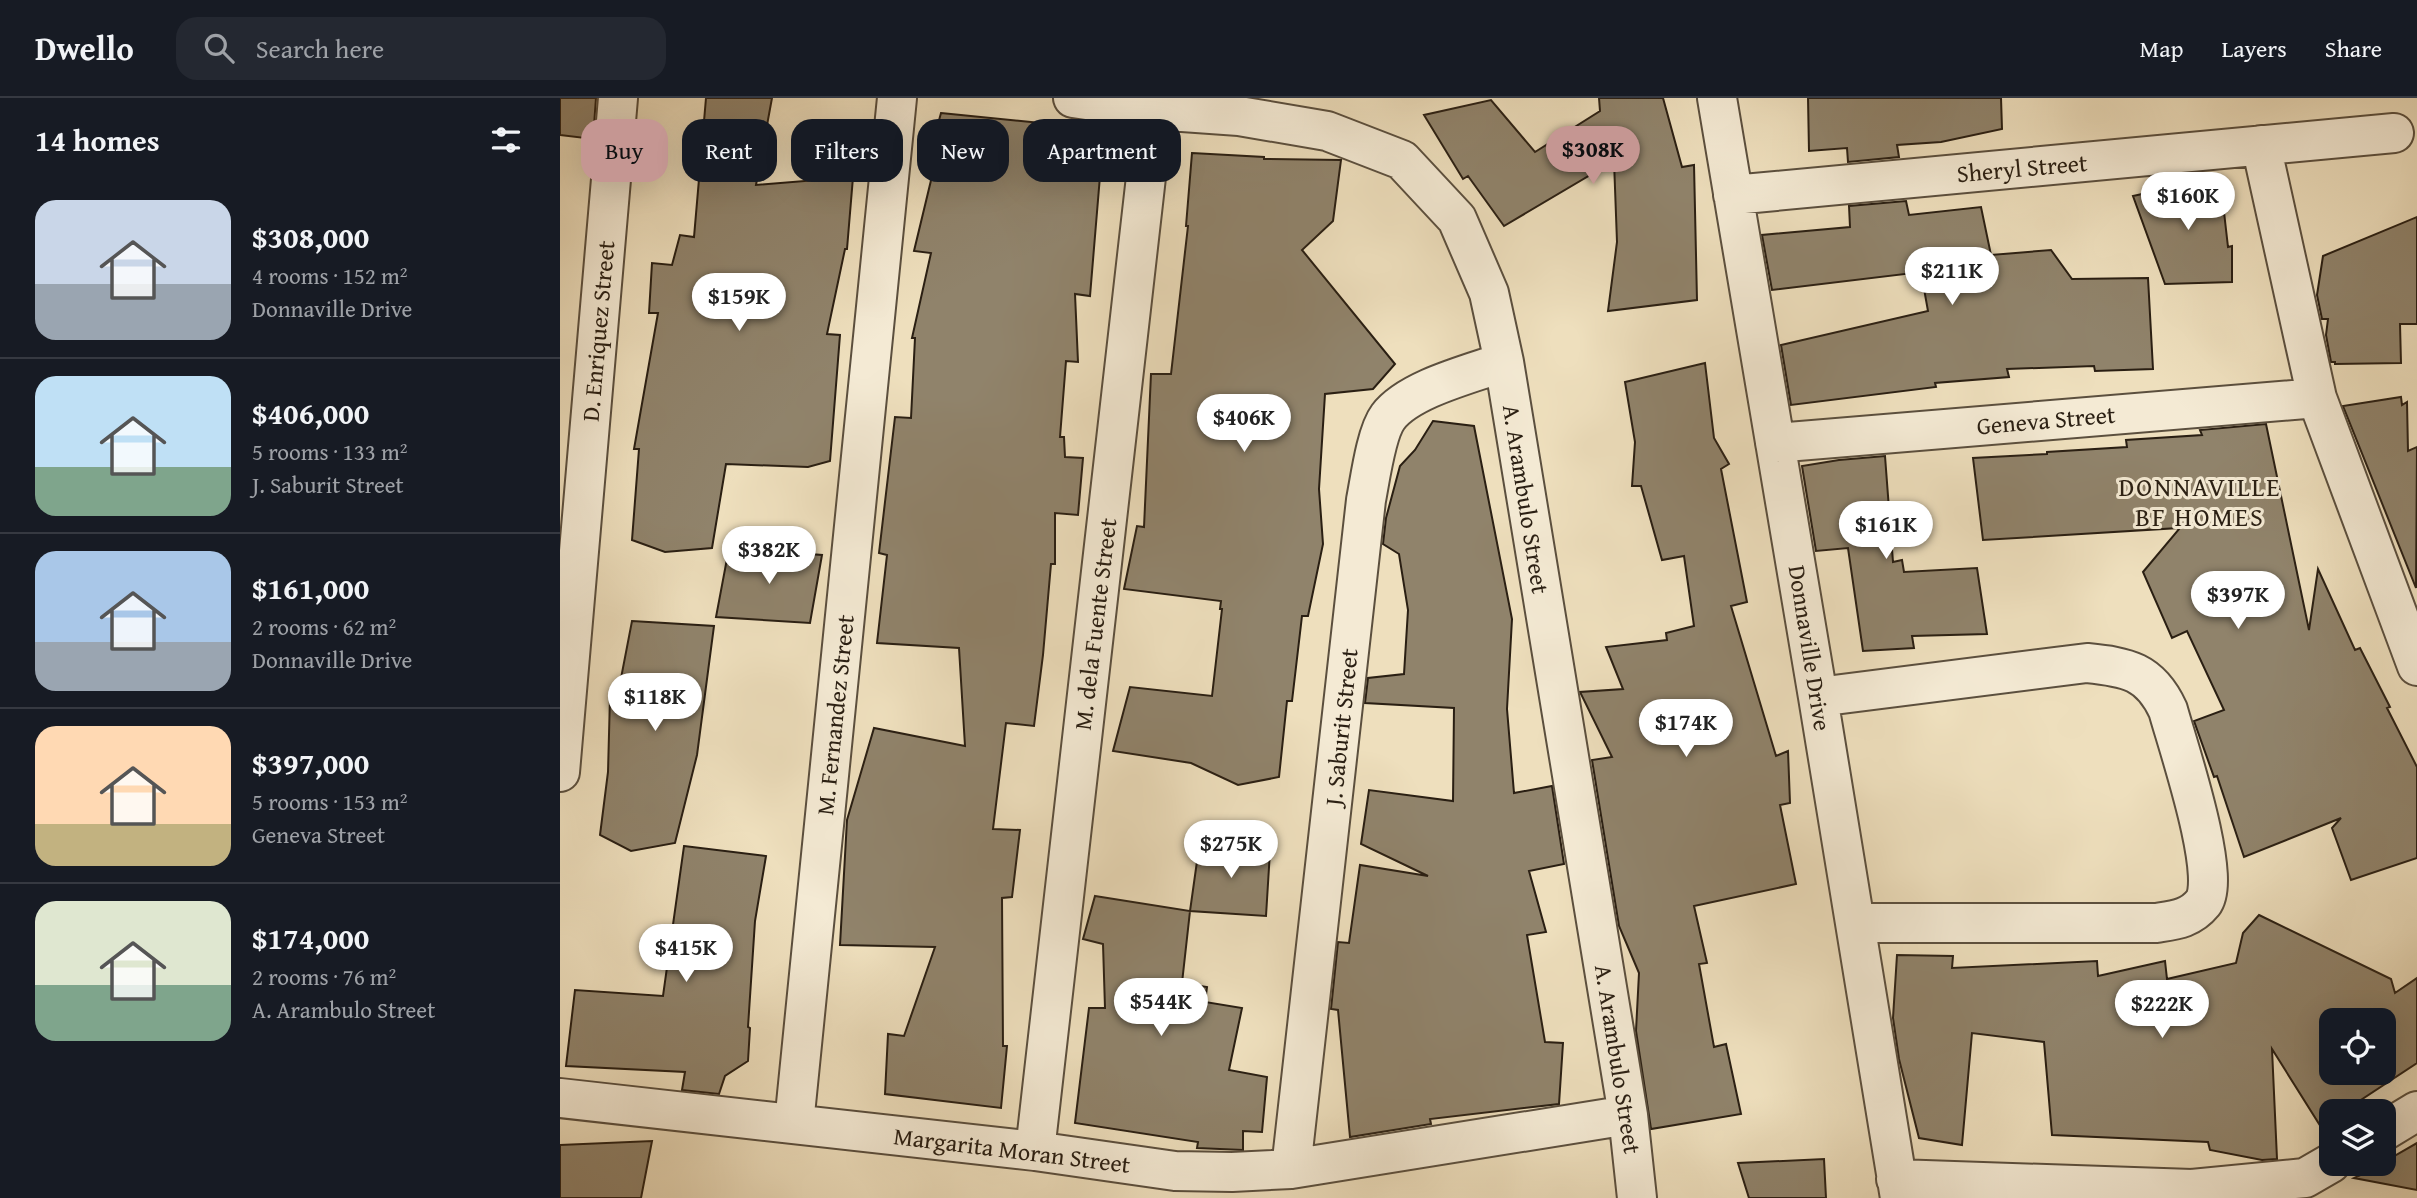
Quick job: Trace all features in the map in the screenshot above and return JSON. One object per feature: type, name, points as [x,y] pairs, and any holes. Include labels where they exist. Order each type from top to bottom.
[{"type":"street","name":"D. Enriquez Street","points":[[560,772],[618,98]]},
{"type":"street","name":"M. Fernandez Street","points":[[794,1124],[897,98]]},
{"type":"street","name":"A. Arambulo Street","points":[[1073,98],[1155,104],[1327,131],[1402,160],[1457,219],[1489,293],[1504,362],[1628,1115],[1637,1198]]},
{"type":"street","name":"Donnaville Drive","points":[[1717,98],[1898,1189]]},
{"type":"street","name":"M. dela Fuente Street","points":[[1035,1151],[1155,104]]},
{"type":"street","name":"Sheryl Street","points":[[1733,195],[2394,133]]},
{"type":"street","points":[[2261,145],[2317,398],[2417,666]]},
{"type":"street","name":"J. Saburit Street","points":[[1291,1169],[1373,458],[1388,418],[1419,392],[1504,362]]},
{"type":"street","name":"Geneva Street","points":[[1775,443],[2317,398]]},
{"type":"street","points":[[1818,697],[2087,663],[2115,666],[2142,676],[2159,691],[2168,710],[2207,853],[2209,878],[2205,901],[2187,918],[2156,923],[1854,923]]},
{"type":"street","name":"Margarita Moran Street","points":[[560,1098],[1035,1151],[1175,1171],[1232,1172],[1291,1169],[1628,1115]]},
{"type":"street","points":[[2396,1124],[2417,1111]]},
{"type":"street","points":[[1898,1189],[2192,1189],[2305,1178],[2319,1170]]},
{"type":"building","points":[[560,98],[596,98],[594,119],[581,119],[581,138],[560,135]]},
{"type":"building","points":[[706,98],[772,98],[768,119],[704,119]]},
{"type":"building","points":[[1599,98],[1663,98],[1682,167],[1694,165],[1697,300],[1608,311],[1617,242],[1614,161],[1504,226],[1468,176],[1463,179],[1424,115],[1491,100],[1535,152],[1600,111]]},
{"type":"building","points":[[1808,98],[2001,98],[2002,129],[1941,142],[1897,145],[1899,157],[1848,162],[1847,148],[1809,151]]},
{"type":"building","points":[[941,113],[1001,119],[939,119]]},
{"type":"building","points":[[1009,120],[1023,121],[1023,182],[1100,182],[1090,296],[1075,294],[1078,362],[1066,361],[1060,437],[1064,437],[1065,457],[1083,458],[1078,515],[1055,513],[1055,564],[1051,564],[1034,726],[1006,723],[993,829],[1020,830],[1012,897],[1002,898],[1003,1046],[1007,1046],[1001,1108],[885,1094],[888,1034],[904,1036],[935,947],[840,945],[847,820],[874,728],[965,746],[959,648],[877,643],[887,555],[879,553],[895,417],[911,418],[915,338],[912,338],[931,253],[914,251],[931,182],[1009,182]]},
{"type":"building","points":[[1192,153],[1264,159],[1341,160],[1333,221],[1302,250],[1395,364],[1373,389],[1325,394],[1319,489],[1323,544],[1308,616],[1302,616],[1292,701],[1287,701],[1279,777],[1238,785],[1191,763],[1113,751],[1130,687],[1212,696],[1221,601],[1124,589],[1137,526],[1144,527],[1151,374],[1171,374],[1188,226]]},
{"type":"building","points":[[2220,177],[2228,247],[2232,246],[2232,282],[2165,284],[2133,196]]},
{"type":"building","points":[[699,182],[757,182],[756,185],[853,182],[847,249],[827,334],[840,335],[830,461],[808,467],[726,464],[712,548],[665,552],[632,540],[639,449],[634,449],[658,313],[649,313],[652,263],[672,265],[680,235],[694,237]]},
{"type":"building","points":[[1906,201],[1909,215],[1981,207],[1991,255],[2051,250],[2072,279],[2148,278],[2153,369],[2095,371],[2094,366],[2007,369],[2009,377],[1935,383],[1936,387],[1791,405],[1781,345],[1928,311],[1921,272],[1772,290],[1762,235],[1850,227],[1849,206]]},
{"type":"building","points":[[2417,217],[2417,324],[2400,324],[2401,363],[2331,362],[2326,335],[2328,319],[2322,319],[2317,295],[2323,256]]},
{"type":"building","points":[[1705,363],[1714,438],[1729,464],[1721,469],[1747,602],[1731,606],[1776,756],[1788,751],[1790,803],[1780,805],[1796,884],[1694,906],[1707,963],[1699,964],[1714,1047],[1726,1044],[1741,1114],[1651,1129],[1636,1031],[1639,973],[1619,926],[1592,760],[1612,757],[1580,692],[1623,689],[1606,647],[1667,640],[1666,633],[1694,626],[1684,556],[1662,560],[1641,486],[1632,486],[1635,442],[1625,382]]},
{"type":"building","points":[[2401,397],[2402,405],[2407,402],[2408,451],[2417,447],[2416,588],[2343,406]]},
{"type":"building","points":[[1433,421],[1474,426],[1512,619],[1507,709],[1514,793],[1552,786],[1564,864],[1529,871],[1546,932],[1527,935],[1545,1042],[1563,1043],[1559,1104],[1430,1119],[1431,1124],[1350,1137],[1338,1010],[1331,1009],[1338,942],[1349,943],[1360,865],[1428,876],[1361,844],[1369,790],[1453,801],[1454,708],[1365,703],[1368,678],[1404,674],[1408,610],[1399,554],[1383,544],[1386,518],[1400,466],[1415,450]]},
{"type":"building","points":[[2266,424],[2309,630],[2318,569],[2355,650],[2360,648],[2417,767],[2417,858],[2351,880],[2332,828],[2341,818],[2244,857],[2217,776],[2214,777],[2194,721],[2224,710],[2187,631],[2172,638],[2143,572],[2180,528],[1983,540],[1973,458],[2127,447],[2126,440],[2202,435],[2200,430]]},
{"type":"building","points":[[1885,456],[1893,562],[1902,560],[1904,572],[1977,568],[1987,634],[1912,636],[1914,648],[1863,651],[1848,548],[1816,551],[1802,466]]},
{"type":"building","points":[[729,548],[822,555],[810,623],[716,617]]},
{"type":"building","points":[[632,621],[714,626],[697,755],[675,843],[631,851],[600,835],[608,772],[610,697],[617,699]]},
{"type":"building","points":[[1200,840],[1270,851],[1266,916],[1190,911]]},
{"type":"building","points":[[684,846],[766,856],[755,921],[748,1061],[725,1076],[719,1094],[682,1090],[685,1072],[566,1066],[575,990],[663,996]]},
{"type":"building","points":[[1095,896],[1190,911],[1182,983],[1207,987],[1205,1002],[1242,1008],[1229,1070],[1267,1077],[1262,1132],[1243,1131],[1243,1150],[1197,1148],[1198,1142],[1075,1123],[1089,1008],[1105,1008],[1103,944],[1083,939]]},
{"type":"building","points":[[2259,915],[2391,979],[2395,993],[2417,978],[2417,1063],[2396,1077],[2396,1008],[2319,1008],[2319,1085],[2384,1085],[2362,1099],[2319,1099],[2319,1124],[2272,1049],[2277,1159],[2262,1160],[2210,1150],[2208,1142],[2052,1135],[2044,1042],[1972,1033],[1962,1145],[1919,1138],[1899,1059],[1893,1018],[1897,955],[1953,956],[1952,968],[2097,961],[2098,976],[2165,961],[2167,979],[2236,963],[2243,933]]},
{"type":"building","points":[[652,1141],[641,1198],[560,1198],[560,1145]]},
{"type":"building","points":[[2417,1143],[2417,1190],[2354,1178],[2396,1176],[2396,1155]]},
{"type":"building","points":[[1824,1159],[1826,1198],[1749,1198],[1738,1163]]},
{"type":"district","name":"DONNAVILLE BF HOMES","points":[[2200,501]]}]
